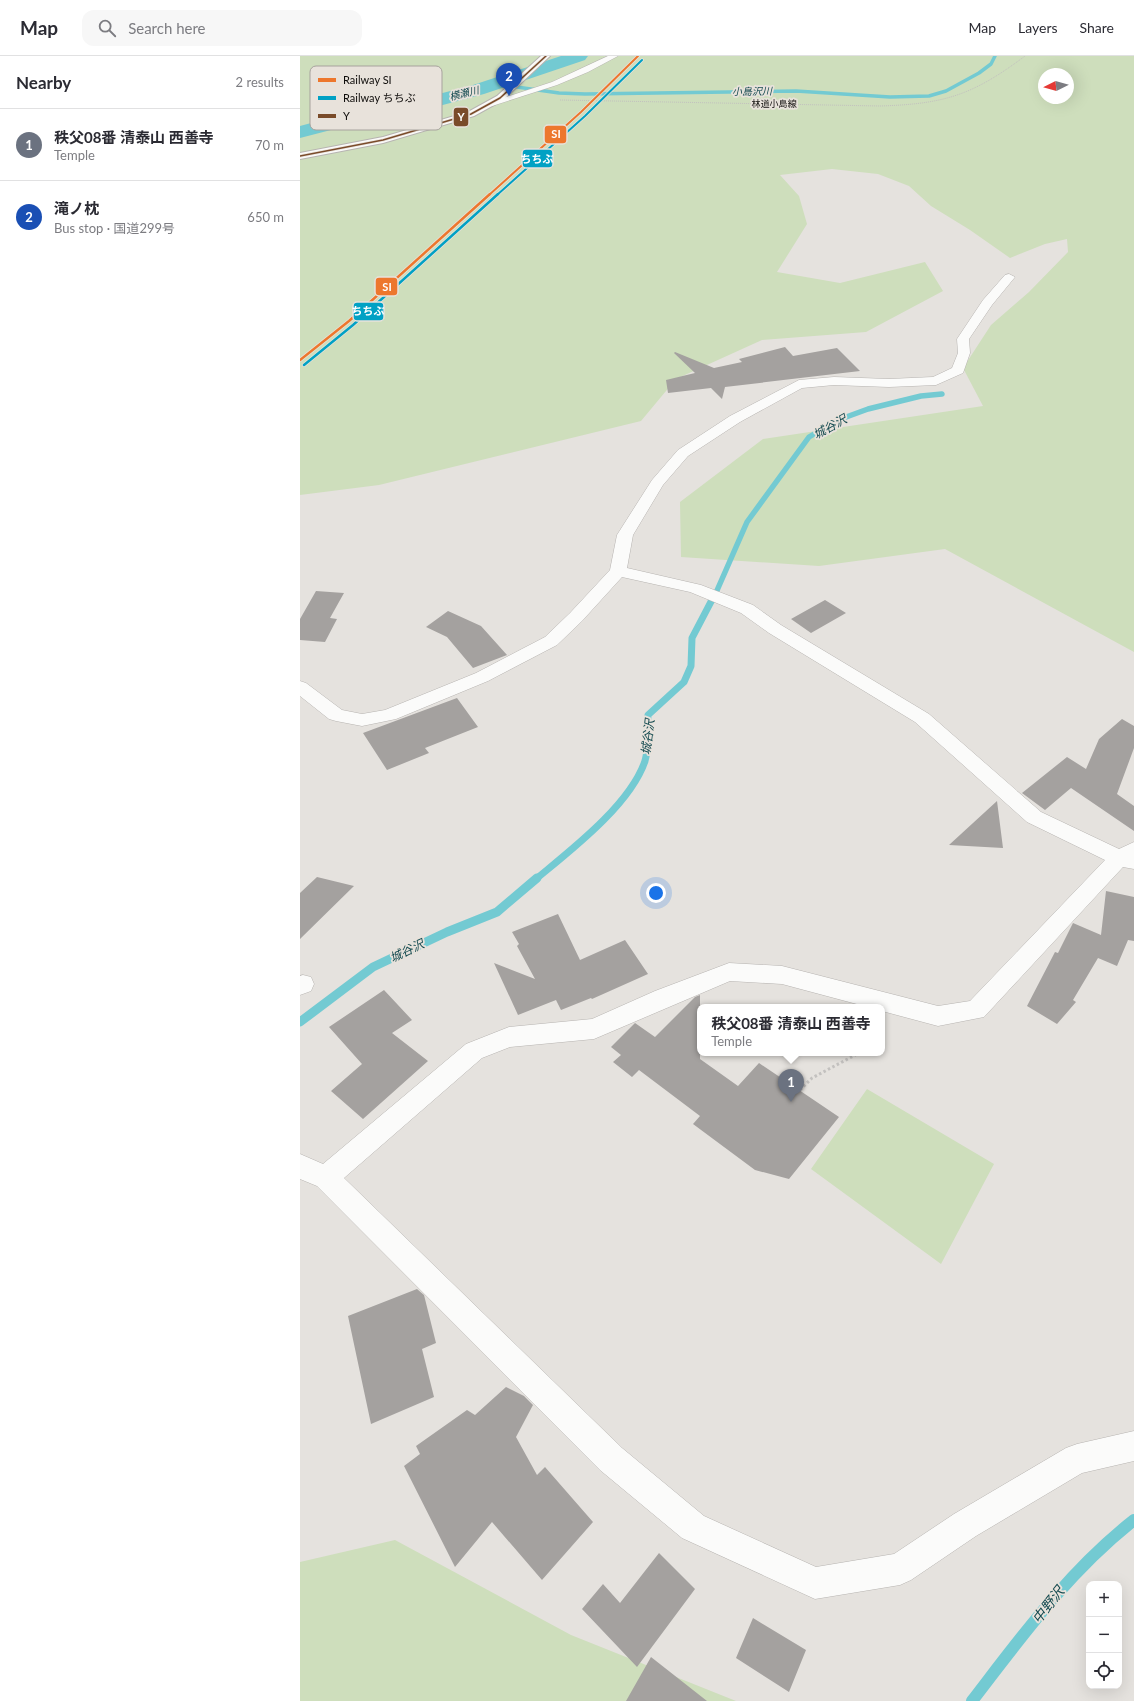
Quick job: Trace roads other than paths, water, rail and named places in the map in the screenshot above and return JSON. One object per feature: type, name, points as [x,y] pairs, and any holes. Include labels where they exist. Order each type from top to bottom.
[{"type":"highway","points":[[442,124],[462,118],[506,94],[545,56]]},
{"type":"highway","points":[[300,156],[346,149],[419,130]]},
{"type":"street","points":[[492,103],[525,94],[596,66],[614,56]]},
{"type":"street","points":[[300,688],[336,715],[349,719],[362,720],[389,715],[482,677],[551,641],[622,571],[625,535],[658,483],[683,452],[735,419],[799,384],[834,380],[889,383],[936,382],[958,370],[964,353],[963,339],[987,303],[1009,277]]},
{"type":"street","points":[[326,1178],[474,1051],[509,1037],[594,1029],[663,998],[729,972],[782,975],[938,1016],[976,1010],[1129,857],[1034,817],[922,718],[775,629],[747,609],[695,588],[622,571]]},
{"type":"street","points":[[300,1166],[326,1178],[611,1459],[693,1527],[815,1582],[900,1569],[965,1525],[1077,1459],[1134,1446]]},
{"type":"waterway","name":"横瀬川","points":[[442,99],[477,90],[579,56]]},
{"type":"waterway","name":"小島沢川","points":[[495,84],[559,93],[585,94],[796,91],[890,97],[929,96],[946,91],[979,73],[991,64],[995,56]]},
{"type":"waterway","name":"横瀬川","points":[[300,132],[310,129]]},
{"type":"waterway","name":"城谷沢","points":[[715,595],[747,522],[809,437],[838,420],[868,409],[921,396],[942,394]]},
{"type":"waterway","name":"城谷沢","points":[[536,879],[582,841],[627,794],[645,761],[648,715],[684,682],[691,666],[692,638],[715,594]]},
{"type":"waterway","name":"城谷沢","points":[[300,1022],[373,967],[447,932],[497,912],[537,878]]},
{"type":"waterway","name":"中野沢","points":[[972,1701],[1047,1605],[1088,1561],[1134,1520]]},
{"type":"rail line","name":"SI","points":[[300,360],[349,321],[581,112],[638,56]]},
{"type":"rail line","name":"ちちぶ","points":[[304,365],[353,325],[585,116],[642,60]]},
{"type":"place","name":"滝ノ枕","points":[[509,96]]},
{"type":"place","name":"秩父08番 清泰山 西善寺","points":[[791,1102]]}]
